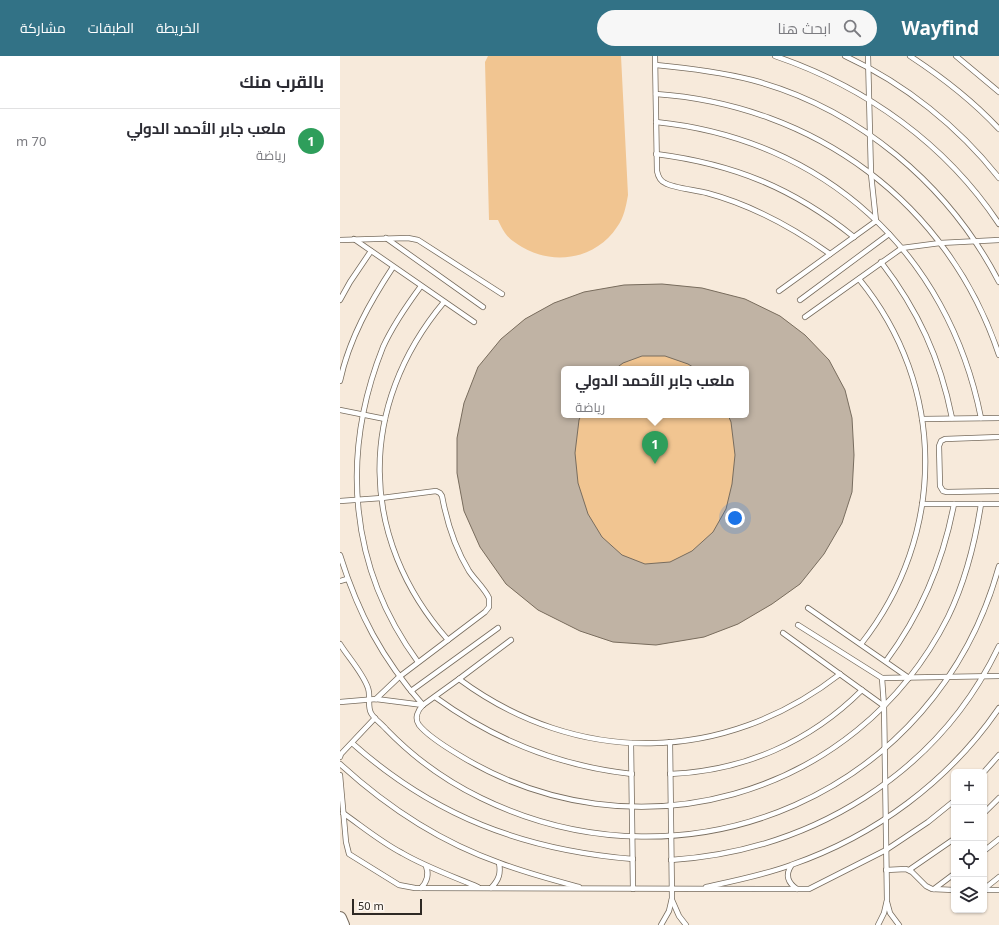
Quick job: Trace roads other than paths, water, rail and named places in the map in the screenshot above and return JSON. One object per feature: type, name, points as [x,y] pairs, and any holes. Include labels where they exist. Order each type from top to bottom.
[{"type":"street","points":[[340,918],[343,925]]},
{"type":"lane","points":[[656,56],[657,174],[664,183],[718,196],[753,209],[796,231],[830,254]]},
{"type":"lane","points":[[775,56],[816,71],[837,81],[897,117],[933,146],[965,180],[999,224]]},
{"type":"lane","points":[[846,56],[910,94],[947,124],[982,157],[999,178]]},
{"type":"lane","points":[[868,56],[871,174],[876,221]]},
{"type":"lane","points":[[910,56],[954,88],[999,129]]},
{"type":"lane","points":[[956,56],[999,92]]},
{"type":"lane","points":[[656,65],[721,73],[752,80],[814,103],[843,118],[895,153],[938,194],[958,217],[975,241],[999,282]]},
{"type":"lane","points":[[656,94],[711,101],[765,116],[800,130],[822,142],[849,158],[871,174],[906,205],[940,243],[954,262],[973,294],[989,328],[999,355]]},
{"type":"lane","points":[[656,122],[712,131],[766,148],[800,165],[827,181],[848,196],[876,221],[902,248],[927,282],[938,300],[954,331],[971,377],[981,418]]},
{"type":"lane","points":[[656,154],[703,161],[723,166],[762,180],[811,206],[834,221],[854,237]]},
{"type":"lane","points":[[779,290],[876,221]]},
{"type":"lane","points":[[800,300],[889,234]]},
{"type":"lane","points":[[386,238],[483,307]]},
{"type":"lane","points":[[340,240],[412,238],[418,240],[502,294]]},
{"type":"lane","points":[[354,240],[474,322]]},
{"type":"lane","points":[[805,317],[902,248],[940,243],[999,240]]},
{"type":"lane","points":[[340,300],[371,251]]},
{"type":"lane","points":[[881,262],[903,293],[928,338],[942,375],[952,418]]},
{"type":"lane","points":[[340,381],[350,349],[362,320],[376,293],[393,267]]},
{"type":"lane","points":[[859,279],[881,308],[902,347],[914,383],[922,419],[926,464],[922,504],[914,544],[900,580],[883,613],[861,644]]},
{"type":"lane","points":[[418,662],[393,624],[378,595],[371,577],[360,539],[354,500],[354,457],[360,414],[371,376],[383,346],[407,305],[421,286]]},
{"type":"lane","points":[[444,302],[421,332],[405,359],[395,383],[385,419],[380,454],[382,498],[390,539],[401,570],[426,614],[448,640]]},
{"type":"lane","points":[[340,410],[385,419]]},
{"type":"lane","points":[[922,419],[999,418]]},
{"type":"lane","points":[[999,437],[945,439],[941,441],[939,446],[940,486],[943,491],[999,491]]},
{"type":"lane","points":[[340,501],[382,498],[436,491],[442,494],[448,523],[457,548],[490,601],[489,607],[485,612],[399,677],[376,699],[370,701],[340,702]]},
{"type":"lane","points":[[922,504],[999,504]]},
{"type":"lane","points":[[886,661],[917,614],[933,580],[945,544],[954,504]]},
{"type":"lane","points":[[511,640],[459,680],[423,705],[417,715],[420,726],[456,753],[483,769],[525,787],[555,796],[593,804],[632,807],[671,806],[726,796],[784,776],[813,761],[841,743],[884,706],[909,678],[932,646],[955,601],[971,554],[981,504]]},
{"type":"lane","points":[[340,555],[347,579],[361,613],[378,646],[399,677],[423,705]]},
{"type":"lane","points":[[340,644],[369,689],[371,712],[375,718],[405,747],[438,772],[467,790],[511,811],[550,824],[591,833],[632,837],[671,836],[726,828],[750,822],[785,810],[812,797],[845,778],[885,748],[915,719],[948,677],[976,628],[990,594],[999,566]]},
{"type":"lane","points":[[340,581],[347,579]]},
{"type":"lane","points":[[808,608],[909,678]]},
{"type":"lane","points":[[798,625],[882,678],[999,676]]},
{"type":"lane","points":[[411,691],[498,628]]},
{"type":"lane","points":[[783,632],[884,706]]},
{"type":"lane","points":[[672,860],[705,857],[733,852],[787,837],[818,824],[863,799],[916,758],[940,734],[961,708],[999,646]]},
{"type":"lane","points":[[459,680],[497,704],[540,724],[585,737],[631,743],[670,742],[715,735],[760,722],[801,701],[840,674]]},
{"type":"lane","points":[[882,678],[885,748],[887,900],[890,912],[899,925]]},
{"type":"lane","points":[[670,774],[699,772],[727,767],[754,759],[781,748],[818,727],[841,710],[862,690]]},
{"type":"lane","points":[[435,697],[482,727],[534,752],[582,766],[632,774]]},
{"type":"lane","points":[[376,699],[423,705]]},
{"type":"lane","points":[[698,889],[791,866],[837,847],[886,819],[917,797],[945,772],[971,745],[999,708]]},
{"type":"lane","points":[[340,757],[341,754],[375,718]]},
{"type":"lane","points":[[661,925],[669,911],[672,898],[670,742]]},
{"type":"lane","points":[[352,743],[381,767],[420,794],[447,809],[489,828],[564,850],[595,855],[633,858]]},
{"type":"lane","points":[[631,743],[633,889]]},
{"type":"lane","points":[[987,769],[999,755]]},
{"type":"lane","points":[[340,764],[408,818],[452,843],[498,863],[586,888]]},
{"type":"lane","points":[[340,775],[346,848],[349,854],[399,885],[421,888],[809,888],[819,885],[886,850],[922,826],[951,803]]},
{"type":"lane","points":[[987,810],[999,798]]},
{"type":"lane","points":[[343,813],[383,842],[426,866],[480,888]]},
{"type":"lane","points":[[987,849],[999,839]]},
{"type":"lane","points":[[909,870],[951,841]]},
{"type":"lane","points":[[492,888],[500,875],[498,863]]},
{"type":"lane","points":[[421,888],[427,879],[428,871],[426,866]]},
{"type":"lane","points":[[791,866],[788,872],[788,879],[797,889]]},
{"type":"lane","points":[[886,870],[906,869],[926,886],[934,889],[951,890]]},
{"type":"lane","points":[[934,889],[951,876]]},
{"type":"lane","points":[[987,887],[999,877]]},
{"type":"lane","points":[[987,890],[999,890]]},
{"type":"lane","points":[[672,898],[679,916],[686,925]]},
{"type":"lane","points":[[878,925],[884,913],[887,900]]},
{"type":"place","name":"ملعب جابر الأحمد الدولي","points":[[655,464]]}]
